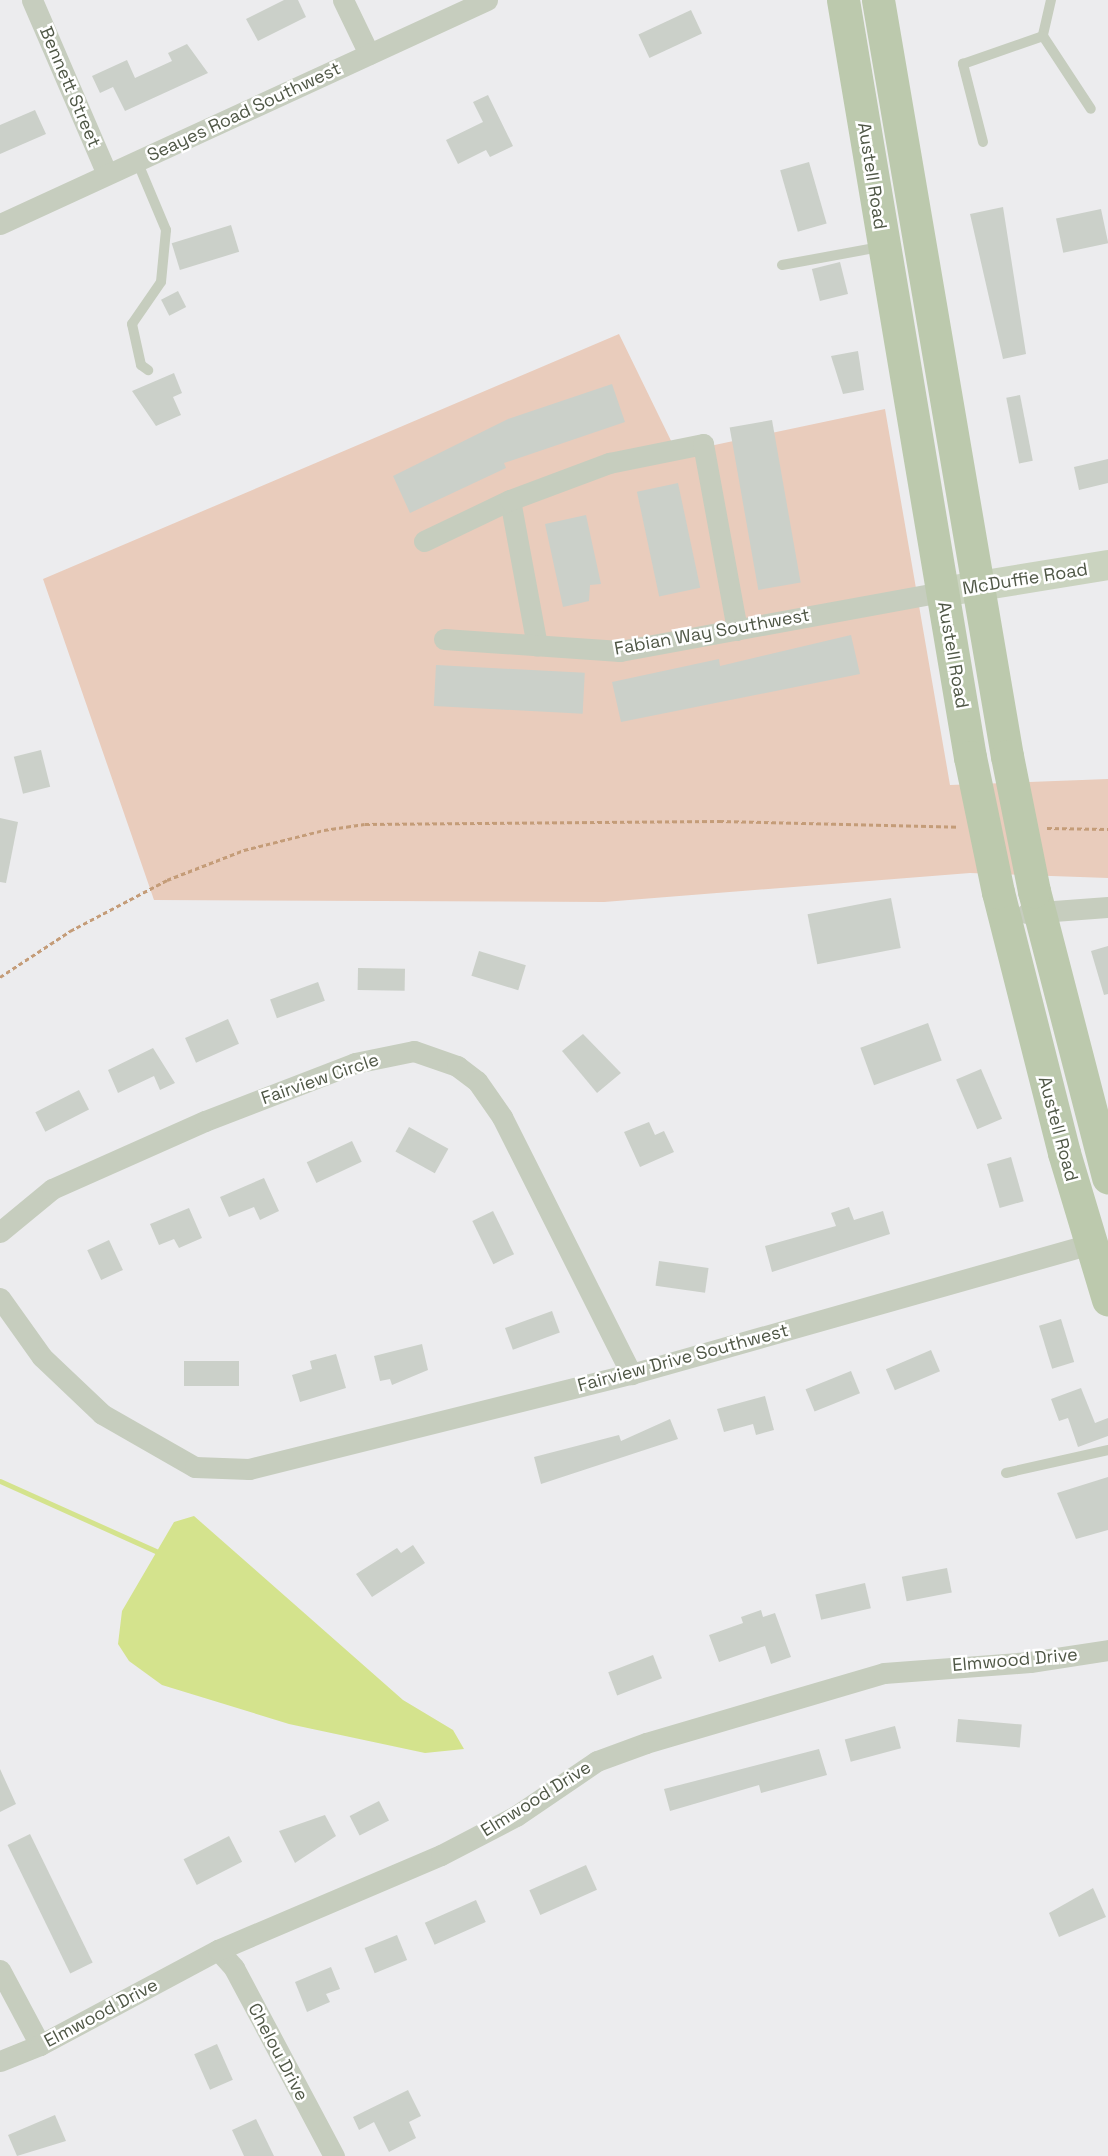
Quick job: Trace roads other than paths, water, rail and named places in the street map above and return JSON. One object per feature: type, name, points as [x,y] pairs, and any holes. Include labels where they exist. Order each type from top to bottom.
[{"type":"main road","name":"Austell Road","points":[[843,0],[970,757],[1001,907],[1090,1244],[1108,1300]]},
{"type":"main road","name":"Austell Road","points":[[878,0],[982,585],[1008,756],[1036,901],[1108,1178]]},
{"type":"street","name":"Bennett Street","points":[[32,0],[107,174]]},
{"type":"street","points":[[343,0],[369,54]]},
{"type":"street","name":"Seayes Road Southwest","points":[[0,224],[487,0]]},
{"type":"street","points":[[424,541],[510,500],[609,463],[703,444],[737,630]]},
{"type":"street","points":[[510,500],[537,646]]},
{"type":"street","name":"McDuffie Road","points":[[942,592],[1108,565]]},
{"type":"street","name":"Fabian Way Southwest","points":[[444,639],[620,651],[942,592]]},
{"type":"street","points":[[1001,907],[1036,901],[1108,907]]},
{"type":"street","name":"Fairview Circle","points":[[0,1232],[52,1189],[205,1121],[355,1063],[414,1051],[457,1066],[477,1081],[502,1117],[631,1374]]},
{"type":"street","name":"Fairview Drive Southwest","points":[[0,1298],[42,1357],[102,1414],[158,1450],[195,1467],[249,1469],[631,1374],[1090,1244]]},
{"type":"street","name":"Elmwood Drive","points":[[0,2061],[40,2045],[218,1950],[441,1855],[516,1816],[597,1761],[646,1743],[884,1673],[1030,1662],[1108,1650]]},
{"type":"street","name":"Chelou Drive","points":[[218,1950],[234,1968],[334,2156]]},
{"type":"street","points":[[0,1970],[40,2045]]},
{"type":"lane","points":[[1051,0],[1043,36],[1091,109]]},
{"type":"lane","points":[[983,142],[963,64],[1043,36]]},
{"type":"lane","points":[[137,161],[166,230],[161,282],[132,324],[141,365],[148,370]]},
{"type":"lane","points":[[782,265],[883,246]]},
{"type":"lane","points":[[1006,1473],[1108,1450]]},
{"type":"waterway","points":[[0,1481],[156,1551]]}]
